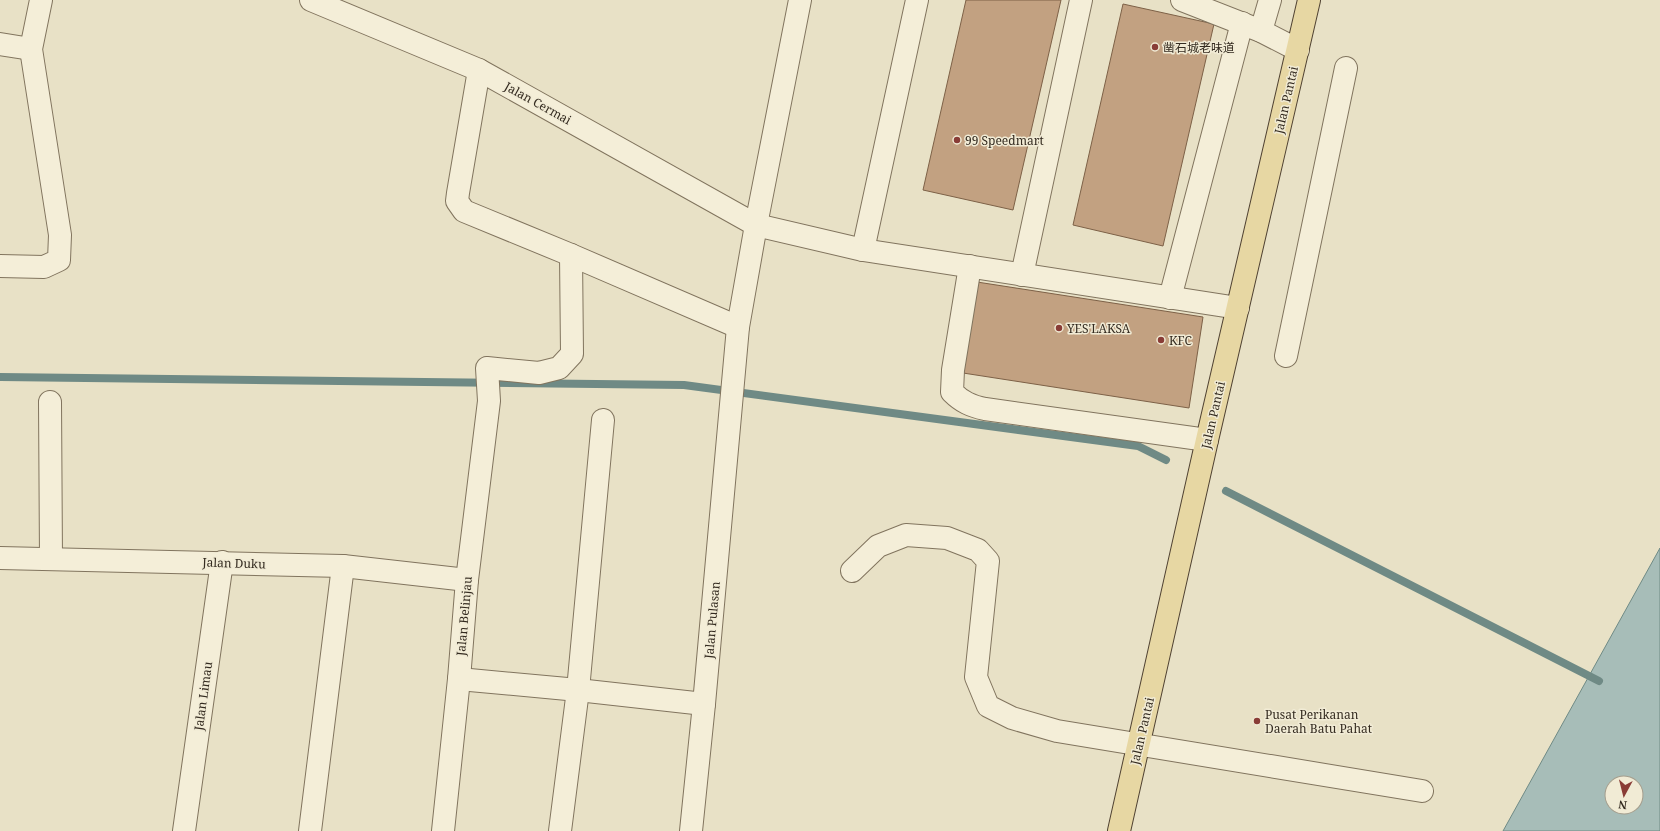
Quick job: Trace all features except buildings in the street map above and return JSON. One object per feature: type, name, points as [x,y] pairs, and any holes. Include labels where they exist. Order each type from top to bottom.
[{"type":"main road","name":"Jalan Pantai","points":[[1119,831],[1147,746],[1207,440],[1309,0]]},
{"type":"street","points":[[0,266],[44,267],[59,260],[60,235],[31,49],[41,0]]},
{"type":"street","name":"Jalan Cermai","points":[[311,0],[479,70],[756,225],[863,250],[1238,308]]},
{"type":"street","name":"Jalan Pulasan","points":[[691,831],[738,327],[756,225],[800,0]]},
{"type":"street","points":[[863,250],[917,0]]},
{"type":"street","points":[[1022,275],[1081,0]]},
{"type":"street","points":[[1182,0],[1252,27],[1298,50]]},
{"type":"street","points":[[1170,298],[1252,27],[1270,0]]},
{"type":"street","points":[[0,44],[31,49]]},
{"type":"street","points":[[1286,356],[1346,68]]},
{"type":"street","points":[[479,70],[457,201],[464,211],[738,327]]},
{"type":"street","name":"Jalan Belinjau","points":[[442,831],[460,679],[467,580],[489,401],[487,368],[539,373],[559,368],[572,354],[571,255]]},
{"type":"street","points":[[970,266],[953,370],[952,392],[958,398],[970,406],[985,409],[1207,440]]},
{"type":"street","points":[[50,402],[51,559]]},
{"type":"street","points":[[560,831],[578,690],[604,420]]},
{"type":"street","points":[[852,571],[878,546],[906,535],[947,538],[978,550],[988,561],[976,677],[988,706],[1012,718],[1058,731],[1422,791]]},
{"type":"street","name":"Jalan Duku","points":[[0,558],[343,566],[467,580]]},
{"type":"street","name":"Jalan Limau","points":[[184,831],[222,562]]},
{"type":"street","points":[[310,831],[343,566]]},
{"type":"street","points":[[460,679],[704,704]]},
{"type":"water","points":[[1660,548],[1660,831],[1503,831]]},
{"type":"waterway","points":[[0,377],[684,385],[1138,446],[1166,460]]},
{"type":"waterway","points":[[1226,491],[1599,681]]},
{"type":"place","name":"凿石城老味道","points":[[1155,47]]},
{"type":"place","name":"99 Speedmart","points":[[957,140]]},
{"type":"place","name":"YES'LAKSA","points":[[1059,328]]},
{"type":"place","name":"KFC","points":[[1161,340]]},
{"type":"place","name":"Pusat Perikanan Daerah Batu Pahat","points":[[1257,721]]}]
